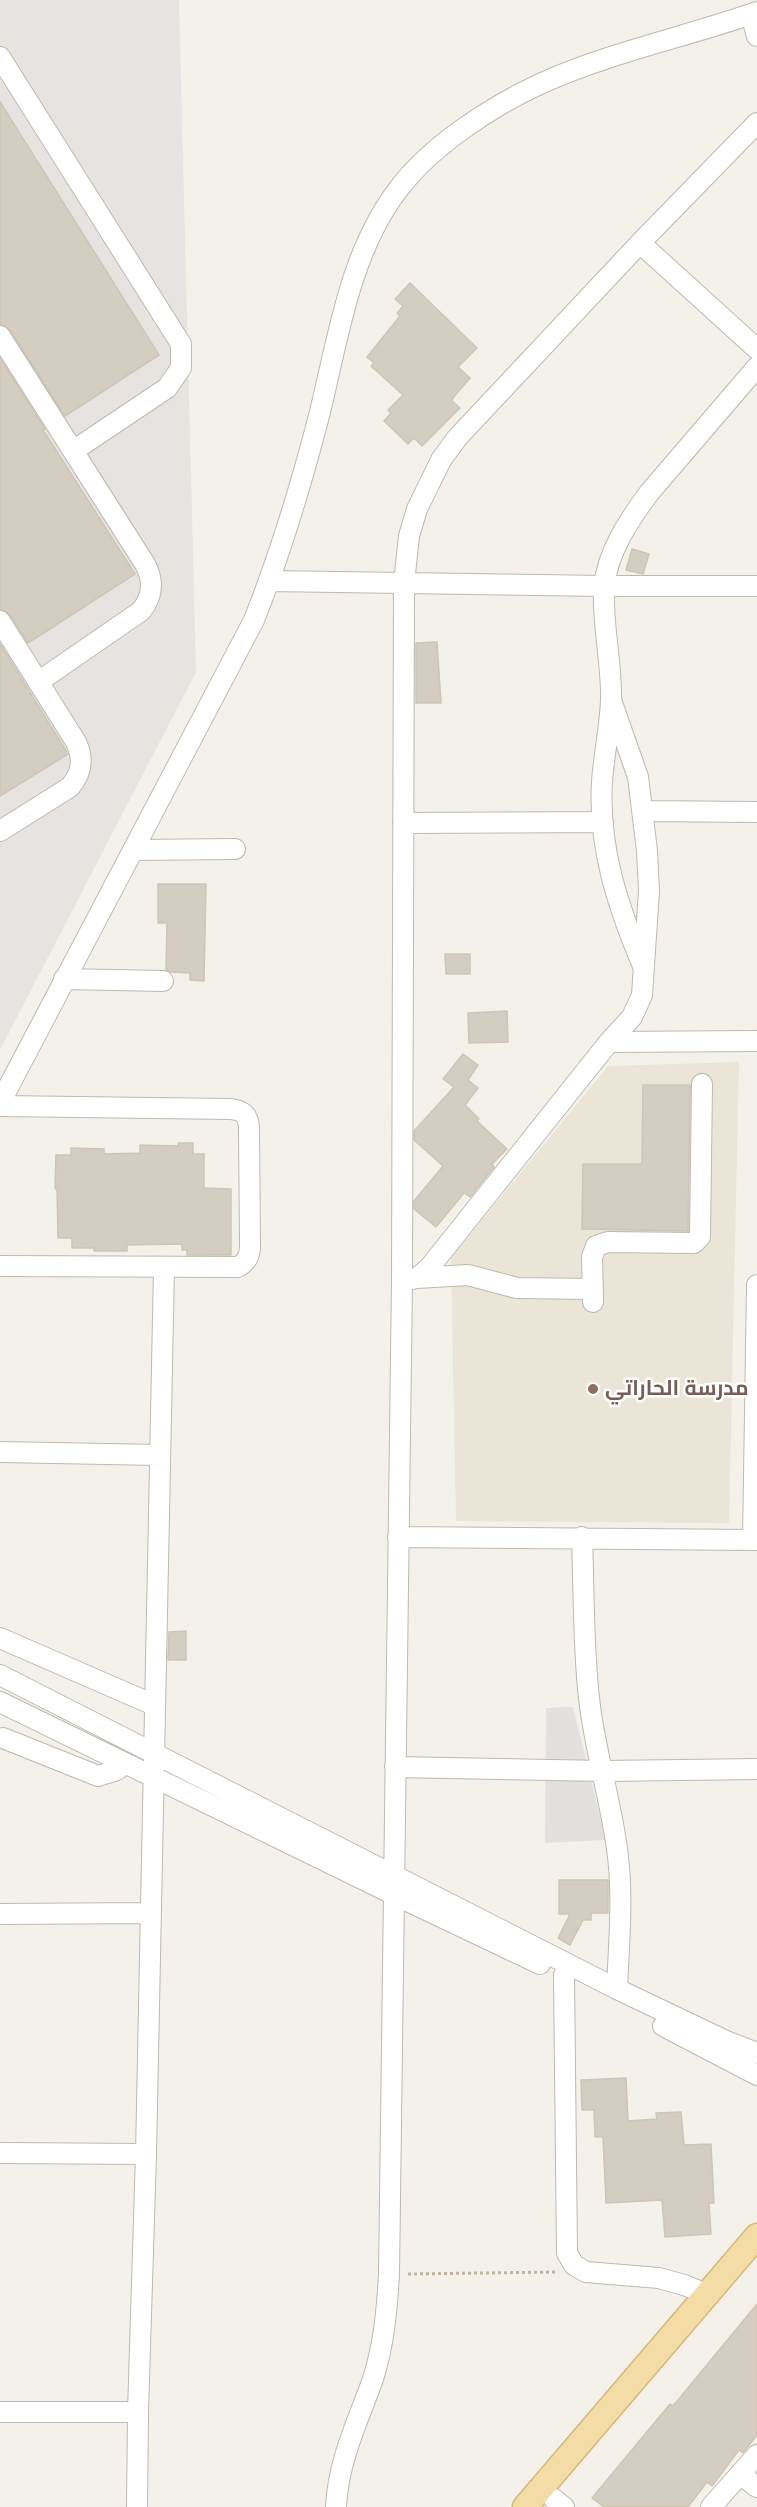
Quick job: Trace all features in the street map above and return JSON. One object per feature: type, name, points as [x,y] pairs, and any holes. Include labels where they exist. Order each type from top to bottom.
[{"type":"main road","points":[[525,2507],[709,2295],[757,2236]]},
{"type":"main road","points":[[555,2504],[757,2257]]},
{"type":"street","points":[[0,1266],[238,1267],[249,1256],[249,1126],[244,1113],[230,1109],[0,1105],[241,645],[270,580],[307,460],[351,288],[365,247],[397,190],[427,158],[444,144],[490,111],[540,84],[592,62],[754,13],[757,36]]},
{"type":"street","points":[[0,57],[181,344],[181,369],[167,388],[73,451]]},
{"type":"street","points":[[336,2507],[341,2470],[382,2345],[389,2274],[398,1537],[410,1280],[403,823],[404,583],[409,536],[428,484],[452,445],[475,417],[757,123]]},
{"type":"street","points":[[640,243],[757,349]]},
{"type":"street","points":[[0,336],[145,564],[149,572],[151,590],[150,598],[141,611],[38,681]]},
{"type":"street","points":[[645,970],[616,897],[603,822],[602,783],[611,700],[604,586],[611,561],[633,514],[757,367]]},
{"type":"street","points":[[270,580],[604,586],[757,586]]},
{"type":"street","points":[[0,621],[80,751],[80,770],[70,787],[0,831]]},
{"type":"street","points":[[410,1280],[429,1268],[636,1010],[642,995],[649,891],[644,811],[638,777],[611,700]]},
{"type":"street","points":[[644,811],[757,812]]},
{"type":"street","points":[[403,823],[603,822]]},
{"type":"street","points":[[133,850],[235,849]]},
{"type":"street","points":[[64,979],[163,981]]},
{"type":"street","points":[[609,1042],[757,1041]]},
{"type":"street","points":[[410,1280],[468,1275],[517,1288],[593,1296],[593,1251],[602,1243],[694,1243],[700,1237],[702,1084]]},
{"type":"street","points":[[137,2507],[164,1268]]},
{"type":"street","points":[[398,1537],[755,1540],[757,1285]]},
{"type":"street","points":[[0,1452],[159,1455]]},
{"type":"street","points":[[582,1537],[586,1662],[595,1734],[617,1844],[620,1905],[617,1989]]},
{"type":"street","points":[[0,1638],[154,1705]]},
{"type":"street","points":[[0,1675],[617,1989],[717,2037],[757,2053]]},
{"type":"street","points":[[0,1702],[564,1975],[757,2075]]},
{"type":"street","points":[[3,1738],[98,1776],[117,1770],[125,1763]]},
{"type":"street","points":[[395,1767],[604,1771],[757,1769]]},
{"type":"street","points":[[0,1914],[151,1913]]},
{"type":"street","points":[[564,1975],[567,2253],[574,2265],[586,2272],[659,2278],[709,2295]]},
{"type":"street","points":[[0,2153],[146,2154]]},
{"type":"street","points":[[0,2412],[138,2412]]},
{"type":"street","points":[[711,2507],[757,2455]]},
{"type":"street","points":[[740,2474],[757,2487]]},
{"type":"path","points":[[389,2274],[586,2272]]},
{"type":"shaded area","points":[[0,0],[179,0],[196,672],[0,1050]]},
{"type":"shaded area","name":"مدرسة الحاراتي","points":[[739,1062],[729,1523],[456,1521],[451,1258],[608,1066]]},
{"type":"shaded area","points":[[573,1707],[606,1840],[545,1843],[546,1708]]},
{"type":"building","points":[[0,102],[159,355],[65,416],[10,330],[0,324]]},
{"type":"building","points":[[410,283],[477,348],[458,367],[470,378],[452,401],[460,408],[422,446],[414,438],[408,444],[384,421],[391,413],[388,410],[403,395],[371,366],[374,363],[367,357],[400,316],[397,313],[403,306],[395,299]]},
{"type":"building","points":[[0,358],[135,574],[28,643],[10,615],[0,609]]},
{"type":"building","points":[[632,549],[649,554],[643,574],[626,570]]},
{"type":"building","points":[[437,642],[441,703],[416,703],[416,643]]},
{"type":"building","points":[[0,644],[68,754],[0,796]]},
{"type":"building","points":[[158,884],[206,884],[204,981],[190,980],[190,973],[166,970],[167,923],[158,923]]},
{"type":"building","points":[[445,954],[470,954],[470,974],[446,974]]},
{"type":"building","points":[[507,1011],[508,1042],[469,1043],[468,1013]]},
{"type":"building","points":[[463,1054],[478,1065],[468,1080],[478,1088],[465,1105],[479,1119],[477,1121],[507,1149],[492,1164],[494,1167],[470,1197],[464,1193],[436,1227],[414,1209],[414,1201],[443,1166],[414,1140],[414,1131],[454,1087],[443,1079]]},
{"type":"building","points":[[643,1085],[690,1085],[688,1231],[582,1229],[583,1164],[642,1164]]},
{"type":"building","points":[[178,1143],[193,1143],[193,1154],[204,1154],[204,1188],[231,1189],[231,1255],[187,1255],[187,1250],[182,1250],[182,1244],[127,1245],[127,1251],[94,1251],[94,1248],[72,1248],[72,1238],[58,1238],[57,1189],[55,1189],[56,1155],[71,1155],[71,1148],[104,1149],[104,1154],[140,1153],[140,1145],[178,1146]]},
{"type":"building","points":[[186,1631],[186,1660],[168,1660],[169,1632]]},
{"type":"building","points":[[559,1880],[608,1880],[608,1913],[591,1913],[591,1920],[583,1920],[570,1945],[558,1938],[570,1914],[559,1914]]},
{"type":"building","points":[[626,2078],[628,2121],[657,2119],[656,2113],[681,2112],[684,2145],[711,2144],[714,2203],[709,2203],[711,2234],[665,2237],[662,2200],[606,2203],[603,2137],[595,2137],[594,2110],[582,2110],[581,2080]]},
{"type":"building","points":[[757,2304],[757,2435],[743,2453],[739,2450],[712,2486],[707,2482],[688,2507],[604,2507],[592,2498],[670,2404],[673,2406]]},
{"type":"place","name":"مدرسة الحاراتي","points":[[593,1389]]}]
